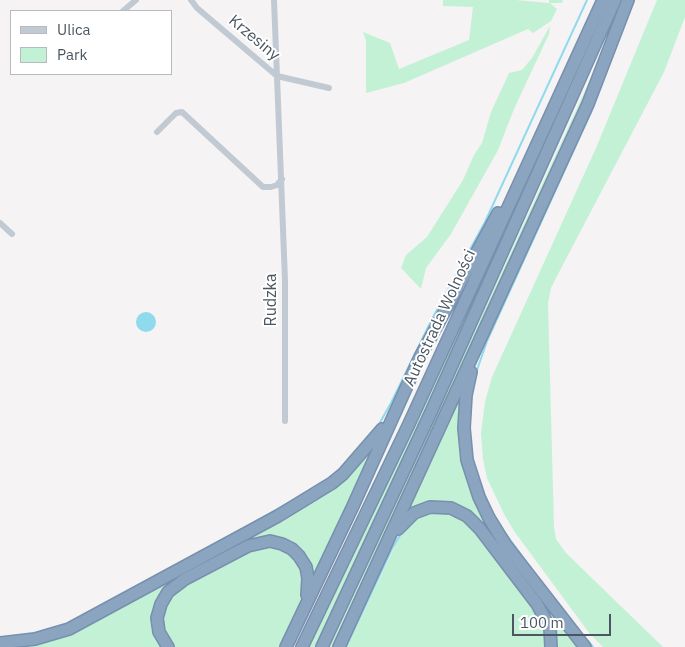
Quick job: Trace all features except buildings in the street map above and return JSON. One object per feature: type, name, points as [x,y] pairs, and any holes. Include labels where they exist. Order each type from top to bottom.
[{"type":"highway","name":"Autostrada Wolności","points":[[302,647],[409,424],[603,0]]},
{"type":"highway","name":"Autostrada Wolności","points":[[322,647],[427,421],[615,0]]},
{"type":"highway","points":[[339,647],[588,104],[628,0]]},
{"type":"highway","points":[[286,647],[353,506],[404,391],[445,308],[501,206],[530,160]]},
{"type":"highway","points":[[484,332],[469,378],[464,409],[465,448],[473,482],[484,509],[499,535],[585,647]]},
{"type":"highway","points":[[0,643],[39,638],[80,624],[278,516],[332,483],[353,464],[371,443],[404,391]]},
{"type":"highway","points":[[376,567],[400,526],[411,515],[421,509],[430,507],[440,506],[455,510],[467,516],[480,529],[537,604],[548,624],[552,637],[551,647]]},
{"type":"highway","points":[[168,647],[159,632],[157,618],[161,604],[168,592],[185,579],[234,552],[255,543],[270,541],[282,544],[292,549],[301,559],[307,570],[308,582],[306,600],[301,615]]},
{"type":"street","points":[[124,10],[136,0]]},
{"type":"street","name":"Krzesiny","points":[[191,0],[197,8],[278,76]]},
{"type":"street","name":"Rudzka","points":[[274,0],[285,280],[284,421]]},
{"type":"street","points":[[278,76],[329,88]]},
{"type":"street","points":[[157,132],[176,113],[182,112],[262,187],[271,187],[282,178]]},
{"type":"street","points":[[0,223],[12,234]]},
{"type":"green space","points":[[443,0],[516,0],[549,3],[549,0],[563,0],[562,3],[550,3],[557,9],[551,21],[533,33],[528,29],[404,83],[366,93],[366,41],[363,32],[390,43],[399,69],[469,40],[473,7],[443,6]]},
{"type":"green space","points":[[607,0],[611,0],[425,415],[318,647],[307,647]]},
{"type":"green space","points":[[657,0],[685,0],[685,17],[664,72],[556,278],[551,288],[548,303],[554,527],[556,539],[566,553],[663,647],[603,647],[590,634],[514,531],[504,514],[487,478],[481,433],[485,402],[492,377],[596,148]]},
{"type":"green space","points":[[550,26],[549,34],[514,109],[498,150],[451,234],[426,268],[421,289],[401,268],[406,255],[427,237],[463,180],[474,155],[482,143],[491,112],[509,73],[522,70],[532,58]]},
{"type":"green space","points":[[593,73],[597,74],[335,647],[330,647]]},
{"type":"green space","points":[[465,379],[472,488],[582,647],[555,647],[555,637],[457,506],[404,516]]},
{"type":"green space","points":[[375,445],[314,582],[311,573],[275,538],[162,594],[162,647],[18,647],[32,644],[313,499]]},
{"type":"green space","points":[[431,512],[453,515],[463,521],[475,533],[539,617],[545,634],[545,647],[347,647],[400,536],[413,521]]},
{"type":"green space","points":[[270,545],[287,550],[302,567],[304,595],[282,647],[172,647],[161,627],[163,607],[177,590],[241,552]]},
{"type":"water","points":[[146,312],[153,315],[156,322],[153,329],[146,332],[139,329],[136,322],[139,315]]},
{"type":"waterway","points":[[378,426],[432,319],[485,222],[587,0]]},
{"type":"waterway","points":[[476,373],[487,341],[591,112],[634,0]]},
{"type":"waterway","points":[[576,117],[587,92]]},
{"type":"waterway","points":[[233,534],[288,503]]},
{"type":"waterway","points":[[346,647],[392,549],[402,532]]},
{"type":"waterway","points":[[506,534],[527,563]]},
{"type":"waterway","points":[[588,641],[593,647]]}]
